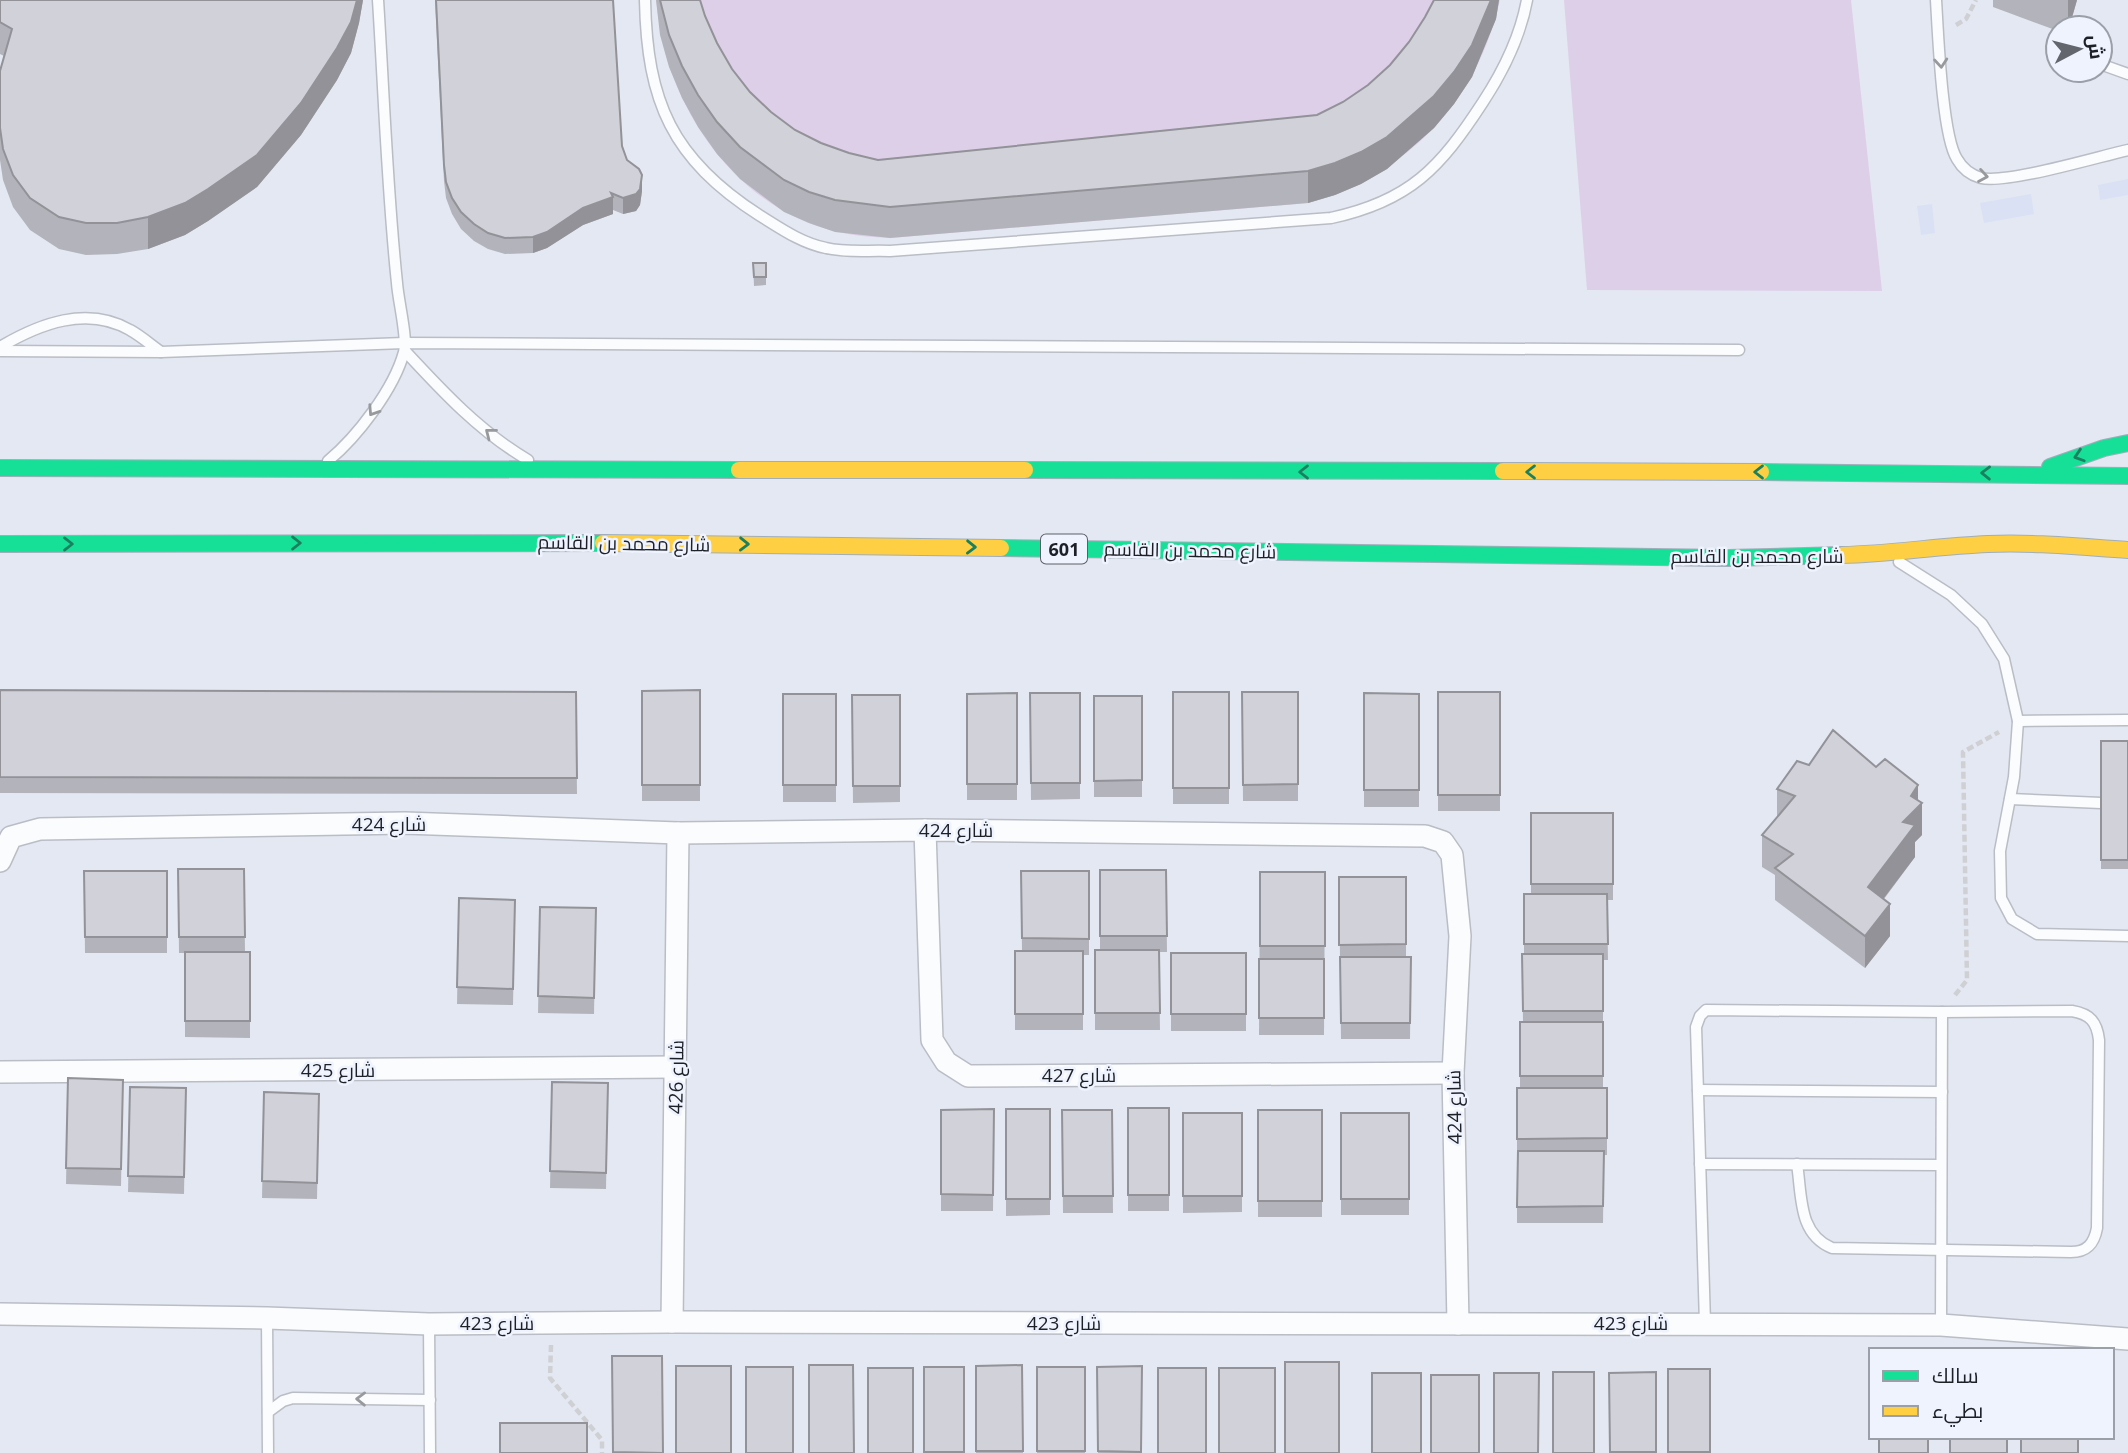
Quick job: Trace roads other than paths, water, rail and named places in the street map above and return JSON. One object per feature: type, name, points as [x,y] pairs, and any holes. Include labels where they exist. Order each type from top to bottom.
[{"type":"main road","points":[[2032,474],[2067,460],[2128,443]]},
{"type":"main road","points":[[0,468],[320,467],[547,471],[2128,476]]},
{"type":"main road","name":"شارع محمد بن القاسم","points":[[0,544],[544,542],[1728,558],[1888,554],[1937,548],[2034,543],[2128,550]]},
{"type":"street","name":"شارع 424","points":[[0,861],[5,834],[40,829],[405,823],[678,833],[925,830],[1425,836],[1443,842],[1452,855],[1460,936],[1453,1073],[1458,1324]]},
{"type":"street","name":"شارع 427","points":[[925,830],[932,1040],[946,1062],[968,1076],[1453,1073]]},
{"type":"street","name":"شارع 426","points":[[672,1322],[678,833]]},
{"type":"street","name":"شارع 425","points":[[0,1072],[676,1068]]},
{"type":"street","name":"شارع 423","points":[[0,1314],[267,1318],[429,1324],[672,1322],[1941,1325],[2128,1339]]},
{"type":"lane","points":[[320,467],[344,447],[364,425],[381,399],[405,347],[397,283],[378,0]]},
{"type":"lane","points":[[645,0],[646,33],[657,95],[675,136],[696,164],[742,204],[801,240],[827,249],[890,251],[1331,218],[1374,207],[1413,186],[1460,138],[1505,68],[1517,39],[1527,0]]},
{"type":"lane","points":[[1936,0],[1947,126],[1955,157],[1968,172],[1982,178],[2005,178],[2128,150]]},
{"type":"lane","points":[[0,349],[47,325],[84,317],[117,323],[161,352]]},
{"type":"lane","points":[[405,347],[476,422],[547,471]]},
{"type":"lane","points":[[0,349],[161,352],[405,347],[1739,350]]},
{"type":"lane","points":[[1888,554],[1951,595],[1982,624],[2004,659],[2018,721],[2014,776],[2000,851],[2001,898],[2012,919],[2037,934],[2128,936]]},
{"type":"lane","points":[[2018,721],[2128,720]]},
{"type":"lane","points":[[2010,799],[2101,803]]},
{"type":"lane","points":[[1705,1323],[1696,1027],[1700,1016],[1706,1010],[2083,1013],[2093,1019],[2098,1029],[2096,1228],[2090,1247],[2081,1252],[1832,1248],[1821,1244],[1807,1227],[1797,1164]]},
{"type":"lane","points":[[1941,1325],[1942,1013]]},
{"type":"lane","points":[[1699,1090],[1942,1092]]},
{"type":"lane","points":[[1700,1164],[1941,1165]]},
{"type":"lane","points":[[267,1318],[268,1453]]},
{"type":"lane","points":[[429,1324],[430,1453]]},
{"type":"lane","points":[[268,1412],[282,1401],[293,1398],[429,1400]]}]
